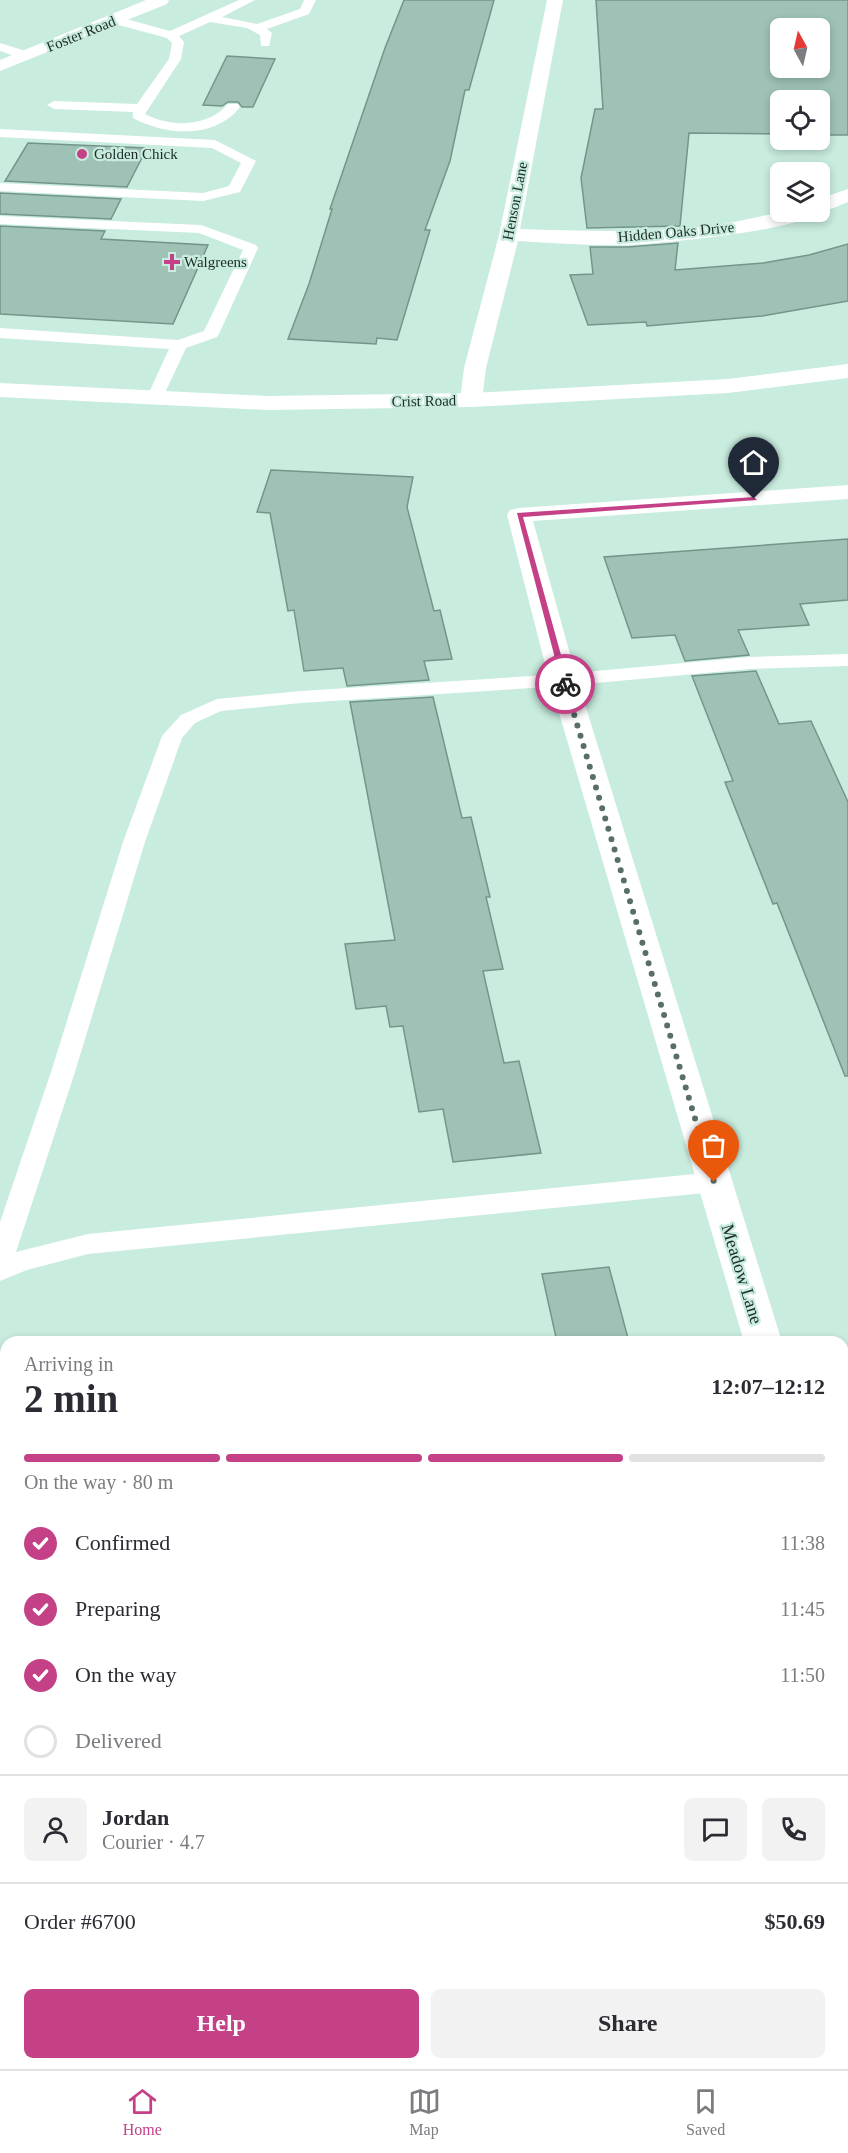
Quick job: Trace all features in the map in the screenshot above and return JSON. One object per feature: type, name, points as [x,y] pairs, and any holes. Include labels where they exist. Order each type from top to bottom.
[{"type":"street","name":"Foster Road","points":[[0,66],[161,0]]},
{"type":"street","name":"Henson Lane","points":[[471,400],[475,368],[509,235],[555,0]]},
{"type":"street","points":[[830,202],[848,195]]},
{"type":"street","name":"Hidden Oaks Drive","points":[[509,235],[627,239],[712,232],[770,221]]},
{"type":"street","name":"Crist Road","points":[[0,390],[268,403],[471,400],[728,386],[848,371]]},
{"type":"street","name":"Meadow Lane","points":[[761,1336],[563,680],[519,515],[848,492]]},
{"type":"lane","points":[[171,34],[249,0]]},
{"type":"lane","points":[[251,26],[304,11],[310,0]]},
{"type":"lane","points":[[251,26],[276,10]]},
{"type":"lane","points":[[208,18],[251,26],[266,33],[265,43]]},
{"type":"lane","points":[[115,20],[171,34],[178,42],[175,59],[138,115],[158,124],[196,126],[213,124],[228,116],[234,107]]},
{"type":"lane","points":[[0,47],[27,56]]},
{"type":"lane","points":[[54,105],[141,108]]},
{"type":"lane","points":[[0,133],[215,144],[249,161],[235,189],[203,197],[0,187]]},
{"type":"lane","points":[[0,220],[201,229],[251,248],[211,334],[179,345],[0,333]]},
{"type":"lane","points":[[155,397],[179,345]]},
{"type":"lane","points":[[0,1260],[63,1072],[134,842],[172,736],[188,718],[217,705],[563,680],[749,663],[848,660]]},
{"type":"lane","points":[[0,1270],[21,1260],[88,1244],[714,1182]]},
{"type":"building","points":[[404,0],[494,0],[469,90],[465,90],[450,161],[425,230],[430,230],[397,340],[377,338],[376,344],[288,339],[309,284],[332,209],[330,209],[385,48]]},
{"type":"building","points":[[596,0],[848,0],[848,135],[830,135],[830,90],[770,90],[770,134],[689,133],[680,226],[587,228],[581,178],[595,109],[603,109]]},
{"type":"building","points":[[227,56],[275,59],[253,107],[242,107],[238,102],[228,102],[222,106],[203,105]]},
{"type":"building","points":[[28,143],[147,148],[127,187],[5,181]]},
{"type":"building","points":[[0,193],[121,199],[111,219],[0,214]]},
{"type":"building","name":"Walgreens","points":[[0,226],[105,231],[101,239],[208,245],[173,324],[0,314]]},
{"type":"building","points":[[678,243],[675,270],[763,263],[809,255],[848,244],[848,301],[762,316],[647,326],[646,322],[588,325],[570,275],[593,274],[590,247]]},
{"type":"building","points":[[271,470],[413,477],[407,507],[434,611],[440,610],[452,659],[424,661],[429,680],[347,686],[343,668],[304,671],[294,610],[288,611],[270,513],[257,512]]},
{"type":"building","points":[[848,539],[848,600],[800,604],[809,625],[738,630],[749,655],[685,661],[675,635],[632,638],[604,557]]},
{"type":"building","points":[[756,671],[779,724],[811,721],[848,802],[848,1076],[845,1076],[777,903],[773,904],[725,782],[733,781],[692,676]]},
{"type":"building","points":[[433,697],[462,818],[471,817],[490,897],[486,897],[503,969],[483,971],[504,1063],[519,1061],[541,1153],[453,1162],[443,1109],[419,1112],[403,1026],[390,1027],[386,1006],[356,1009],[345,944],[395,940],[350,702]]},
{"type":"building","points":[[609,1267],[627,1336],[556,1336],[542,1274]]},
{"type":"way so far","points":[[565,684],[714,1182]]},
{"type":"place","name":"Golden Chick","points":[[82,154]]},
{"type":"place","name":"Walgreens","points":[[172,262]]},
{"type":"route","points":[[565,684],[519,515],[754,499]]}]
